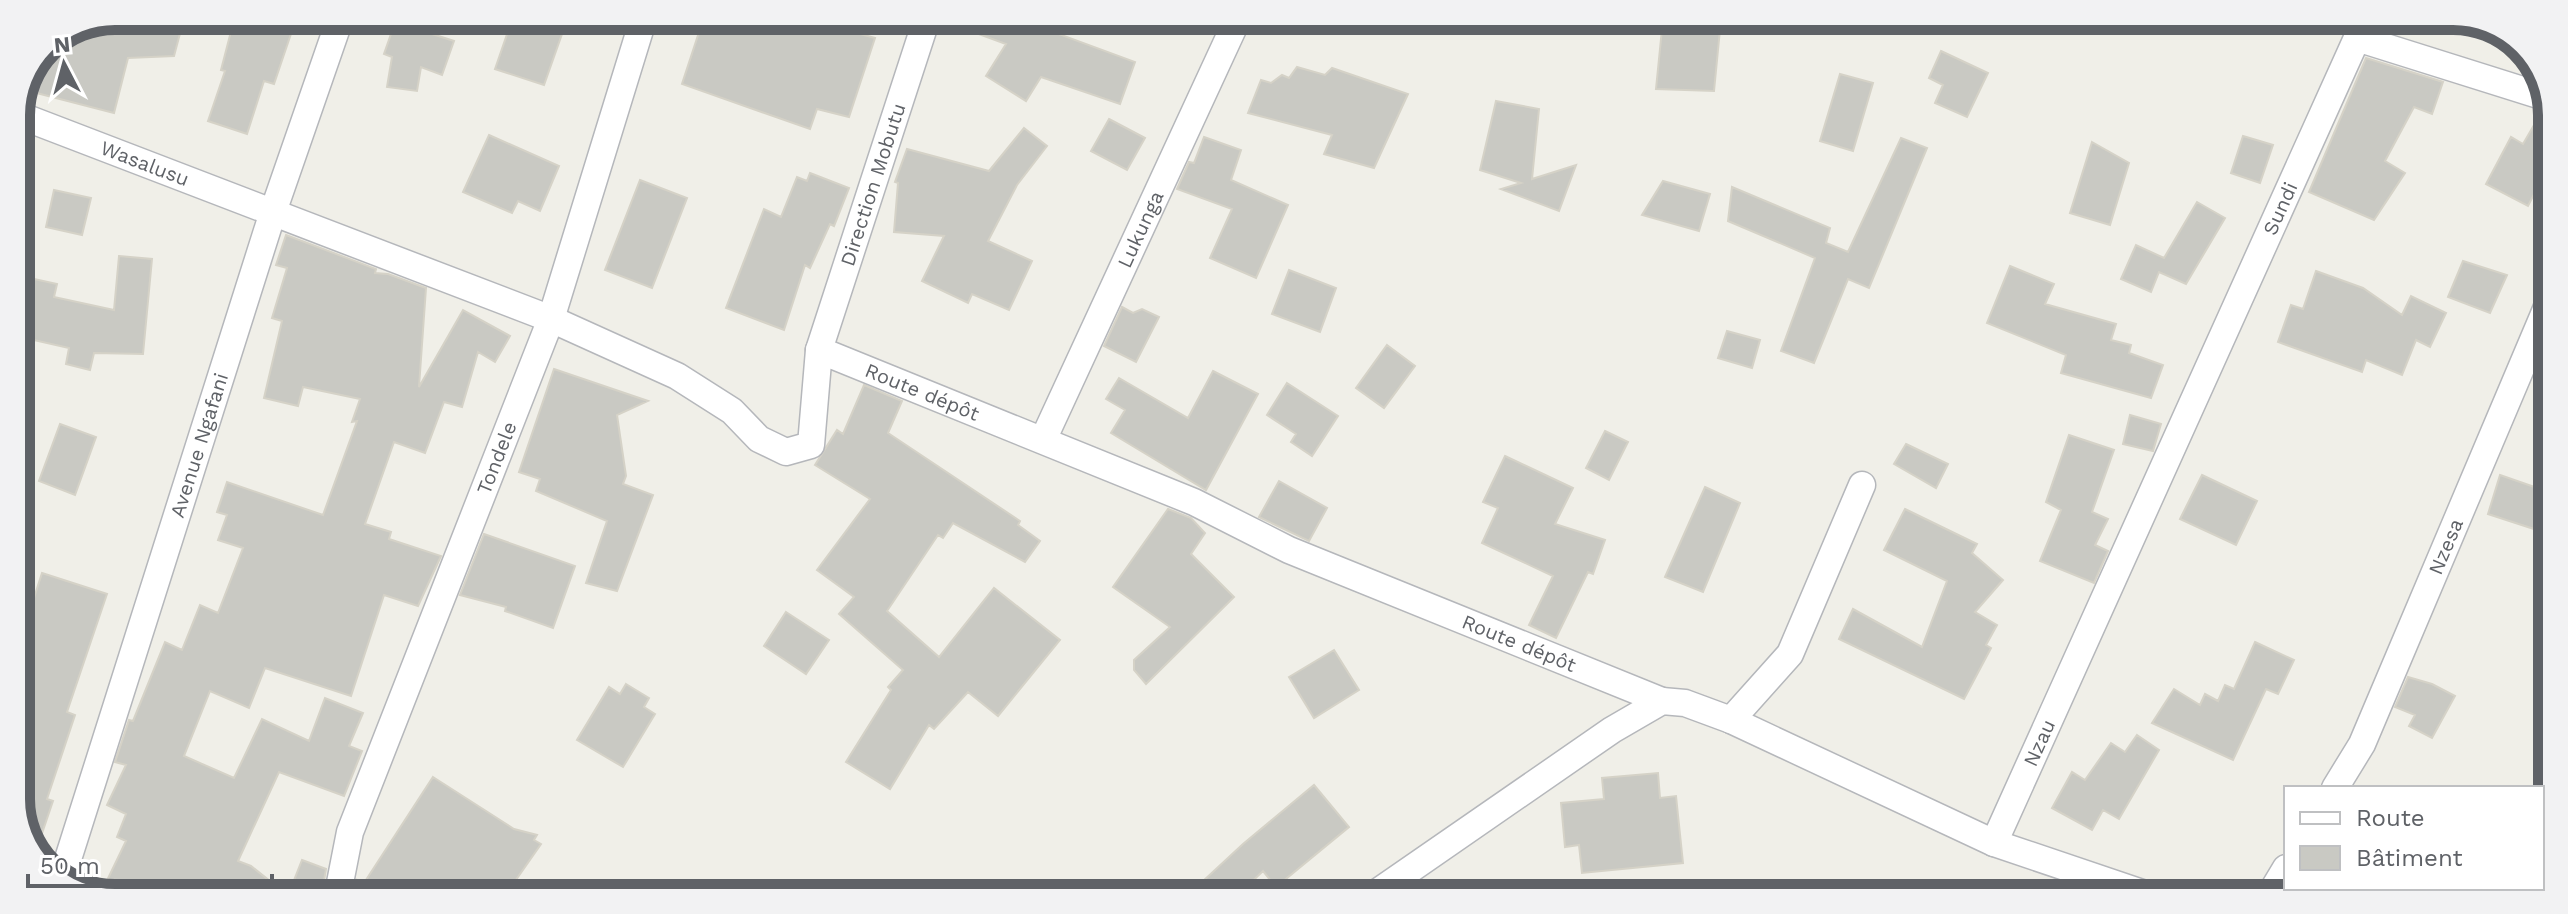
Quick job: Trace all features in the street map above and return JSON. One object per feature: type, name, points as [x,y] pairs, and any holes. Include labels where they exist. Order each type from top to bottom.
[{"type":"street","name":"Avenue Ngafani","points":[[65,867],[273,212],[336,30]]},
{"type":"street","name":"Tondele","points":[[340,884],[350,832],[551,319],[640,30]]},
{"type":"street","name":"Direction Mobutu","points":[[819,350],[923,30]]},
{"type":"street","name":"Lukunga","points":[[1043,440],[1232,30]]},
{"type":"street","name":"Sundi","points":[[2201,377],[2357,38],[2535,94]]},
{"type":"street","name":"Wasalusu","points":[[30,119],[273,212]]},
{"type":"street","points":[[273,212],[551,319],[677,376],[732,411],[759,439],[786,452],[811,445],[819,350]]},
{"type":"street","name":"Nzesa","points":[[2336,786],[2362,744],[2538,328]]},
{"type":"street","name":"Route dépôt","points":[[819,350],[1194,502],[1289,550],[1662,701]]},
{"type":"street","name":"Nzau","points":[[1994,843],[2201,377]]},
{"type":"street","points":[[1731,720],[1790,654],[1862,485]]},
{"type":"street","points":[[1389,884],[1612,730],[1662,701],[1685,703],[1731,720],[1994,843],[2115,884]]},
{"type":"building","points":[[181,30],[174,56],[128,58],[114,113],[34,92],[44,68],[68,44],[99,32]]},
{"type":"building","points":[[231,30],[292,30],[274,84],[264,81],[247,134],[208,121],[225,71],[221,70]]},
{"type":"building","points":[[392,30],[427,30],[454,41],[442,75],[421,67],[417,91],[387,87],[392,57],[384,54]]},
{"type":"building","points":[[508,30],[563,30],[544,85],[495,69]]},
{"type":"building","points":[[700,30],[846,30],[875,38],[849,117],[817,109],[810,129],[682,84]]},
{"type":"building","points":[[968,30],[1048,30],[1135,62],[1120,104],[1041,77],[1026,101],[986,76],[1006,44]]},
{"type":"building","points":[[1662,30],[1720,30],[1714,91],[1656,89]]},
{"type":"building","points":[[1941,51],[1988,73],[1967,117],[1935,103],[1943,85],[1929,78]]},
{"type":"building","points":[[2366,58],[2443,82],[2432,114],[2414,107],[2385,161],[2405,173],[2374,220],[2309,192]]},
{"type":"building","points":[[1297,67],[1325,75],[1332,68],[1408,94],[1374,168],[1324,154],[1332,135],[1248,113],[1261,80],[1271,83],[1282,75],[1289,78]]},
{"type":"building","points":[[1840,74],[1873,83],[1853,151],[1820,141]]},
{"type":"building","points":[[1496,101],[1539,109],[1532,179],[1576,165],[1559,211],[1501,189],[1521,183],[1480,170]]},
{"type":"building","points":[[2538,118],[2538,186],[2528,206],[2486,184],[2511,137],[2523,144]]},
{"type":"building","points":[[1109,119],[1145,138],[1127,170],[1091,151]]},
{"type":"building","points":[[1024,128],[1047,146],[1017,185],[988,241],[1032,261],[1009,310],[972,294],[968,303],[922,281],[944,236],[894,232],[898,183],[895,182],[907,149],[989,171]]},
{"type":"building","points":[[489,135],[559,166],[540,211],[518,201],[512,213],[463,192]]},
{"type":"building","points":[[2243,136],[2273,145],[2260,183],[2231,173]]},
{"type":"building","points":[[1204,137],[1241,150],[1231,180],[1288,205],[1256,278],[1210,258],[1232,209],[1177,189],[1189,162],[1194,163]]},
{"type":"building","points":[[1901,138],[1927,148],[1869,288],[1848,279],[1814,363],[1781,351],[1815,258],[1728,221],[1732,187],[1830,228],[1826,243],[1848,252]]},
{"type":"building","points":[[2092,142],[2129,163],[2110,225],[2070,213]]},
{"type":"building","points":[[810,173],[849,188],[834,226],[830,224],[810,268],[805,265],[784,330],[726,308],[764,209],[781,217],[797,177],[807,181]]},
{"type":"building","points":[[640,180],[687,198],[652,288],[605,270]]},
{"type":"building","points":[[1663,181],[1710,194],[1699,231],[1642,215]]},
{"type":"building","points":[[54,190],[91,198],[82,235],[46,227]]},
{"type":"building","points":[[2197,202],[2225,218],[2186,284],[2159,272],[2151,292],[2121,279],[2136,245],[2164,258]]},
{"type":"building","points":[[286,235],[376,269],[375,273],[388,274],[426,288],[419,387],[463,310],[510,336],[495,362],[478,352],[462,407],[444,402],[425,453],[394,442],[365,524],[391,532],[389,539],[441,556],[418,606],[384,595],[351,696],[265,668],[249,708],[210,691],[184,756],[234,778],[262,719],[309,741],[325,698],[363,713],[349,746],[362,751],[344,796],[279,772],[238,861],[251,866],[274,884],[106,883],[126,841],[117,837],[126,814],[107,805],[126,765],[115,762],[129,720],[133,721],[165,642],[182,650],[200,605],[218,613],[243,548],[218,540],[227,515],[217,512],[227,482],[323,515],[357,421],[352,422],[360,399],[303,387],[298,406],[264,398],[282,321],[272,318],[287,268],[276,265]]},
{"type":"building","points":[[119,256],[152,259],[143,354],[94,353],[90,370],[66,364],[69,348],[30,339],[30,278],[57,284],[54,297],[114,310]]},
{"type":"building","points":[[2463,261],[2507,275],[2490,313],[2448,297]]},
{"type":"building","points":[[2010,266],[2054,284],[2045,304],[2116,324],[2111,340],[2131,345],[2129,353],[2163,365],[2151,398],[2061,373],[2066,355],[1987,323]]},
{"type":"building","points":[[1289,270],[1336,288],[1320,332],[1272,314]]},
{"type":"building","points":[[2316,271],[2363,288],[2402,315],[2411,296],[2446,313],[2430,347],[2416,340],[2402,375],[2366,360],[2362,372],[2278,342],[2291,305],[2303,309]]},
{"type":"building","points":[[1122,307],[1133,313],[1142,309],[1159,317],[1136,362],[1104,346]]},
{"type":"building","points":[[1727,331],[1760,340],[1752,368],[1718,358]]},
{"type":"building","points":[[1387,345],[1415,366],[1384,408],[1356,388]]},
{"type":"building","points":[[554,369],[648,401],[617,415],[626,476],[623,484],[653,495],[617,591],[586,583],[607,521],[536,491],[540,479],[519,472]]},
{"type":"building","points":[[1213,371],[1258,394],[1206,490],[1111,433],[1125,410],[1106,399],[1119,378],[1188,418]]},
{"type":"building","points":[[1287,383],[1338,416],[1312,456],[1291,442],[1296,434],[1267,415]]},
{"type":"building","points":[[864,385],[902,401],[888,433],[1020,521],[1018,525],[1040,541],[1025,562],[953,523],[943,538],[938,535],[887,611],[939,657],[994,588],[1060,640],[998,716],[968,692],[934,729],[929,725],[890,789],[846,762],[891,690],[888,687],[903,670],[839,614],[854,597],[817,570],[870,499],[815,465],[837,430],[843,434]]},
{"type":"building","points":[[2130,415],[2161,424],[2153,451],[2123,444]]},
{"type":"building","points":[[60,424],[96,437],[75,495],[39,481]]},
{"type":"building","points":[[1605,431],[1628,442],[1609,480],[1586,468]]},
{"type":"building","points":[[2069,435],[2114,450],[2092,512],[2108,519],[2095,545],[2108,551],[2094,583],[2040,561],[2061,510],[2046,502]]},
{"type":"building","points":[[1906,444],[1948,464],[1936,488],[1894,464]]},
{"type":"building","points":[[1505,456],[1573,488],[1555,524],[1605,540],[1593,574],[1588,572],[1556,638],[1529,625],[1553,576],[1482,543],[1498,508],[1483,502]]},
{"type":"building","points":[[2202,475],[2257,501],[2236,545],[2180,519]]},
{"type":"building","points":[[2500,475],[2538,488],[2538,530],[2488,514]]},
{"type":"building","points":[[1279,481],[1327,508],[1309,541],[1259,517]]},
{"type":"building","points":[[1705,487],[1740,503],[1703,592],[1665,577]]},
{"type":"building","points":[[1168,509],[1191,518],[1205,533],[1191,554],[1234,597],[1146,684],[1134,670],[1134,660],[1170,627],[1113,587]]},
{"type":"building","points":[[1905,509],[1977,544],[1972,553],[2003,580],[1975,612],[1997,625],[1986,645],[1991,648],[1964,699],[1839,639],[1853,609],[1922,647],[1947,581],[1884,550]]},
{"type":"building","points":[[484,534],[575,566],[553,628],[505,611],[506,607],[460,595]]},
{"type":"building","points":[[42,573],[107,594],[67,712],[75,715],[47,799],[53,801],[40,839],[30,804],[30,610]]},
{"type":"building","points":[[786,612],[829,640],[806,674],[764,646]]},
{"type":"building","points":[[2255,642],[2294,660],[2278,694],[2266,689],[2233,760],[2152,723],[2174,689],[2200,705],[2205,694],[2218,701],[2225,685],[2234,689]]},
{"type":"building","points":[[1334,650],[1359,690],[1314,718],[1289,677]]},
{"type":"building","points":[[2408,677],[2432,684],[2455,696],[2432,738],[2409,726],[2415,715],[2395,707]]},
{"type":"building","points":[[626,684],[649,698],[644,707],[655,714],[623,767],[577,740],[609,687],[620,694]]},
{"type":"building","points":[[2137,735],[2159,750],[2119,819],[2103,810],[2092,830],[2052,808],[2072,772],[2085,780],[2111,743],[2125,752]]},
{"type":"building","points":[[1658,773],[1660,798],[1676,796],[1683,863],[1582,873],[1579,845],[1565,847],[1561,803],[1604,799],[1602,778]]},
{"type":"building","points":[[433,777],[514,829],[537,835],[534,840],[541,844],[513,884],[356,884],[357,880],[364,883]]},
{"type":"building","points":[[1314,785],[1349,827],[1280,884],[1274,884],[1263,871],[1249,884],[1200,884]]},
{"type":"building","points":[[302,860],[326,869],[324,884],[293,884]]}]
